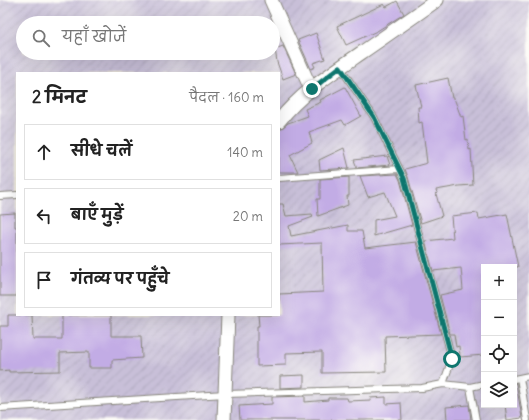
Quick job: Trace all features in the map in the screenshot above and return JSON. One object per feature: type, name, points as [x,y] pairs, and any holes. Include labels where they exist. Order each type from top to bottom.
[{"type":"street","points":[[271,0],[278,16]]},
{"type":"street","points":[[280,120],[289,109],[340,67],[437,0]]},
{"type":"street","points":[[280,20],[312,89]]},
{"type":"street","points":[[224,420],[228,316]]},
{"type":"lane","points":[[340,67],[374,117],[404,178],[452,359],[444,384]]},
{"type":"lane","points":[[280,178],[399,169]]},
{"type":"lane","points":[[0,196],[16,195]]},
{"type":"lane","points":[[527,420],[517,378],[529,376]]},
{"type":"lane","points":[[0,408],[225,394],[422,388],[444,384],[470,387],[481,385]]},
{"type":"lane","points":[[470,387],[476,420]]},
{"type":"shaded area","points":[[0,0],[529,0],[529,420],[0,420]]},
{"type":"building","points":[[397,1],[404,14],[377,31],[346,45],[337,26],[384,4],[386,7]]},
{"type":"building","points":[[316,33],[325,59],[313,63],[315,67],[311,69],[298,40]]},
{"type":"building","points":[[283,46],[296,74],[283,79],[277,60],[280,60],[280,47]]},
{"type":"building","points":[[448,78],[452,98],[454,98],[461,117],[463,116],[466,140],[468,139],[469,150],[471,149],[473,185],[436,190],[442,216],[421,223],[405,169],[427,163],[422,122],[419,123],[418,107],[421,107],[416,85]]},
{"type":"building","points":[[345,87],[361,116],[345,125],[342,120],[309,132],[312,143],[290,155],[298,172],[280,172],[280,129],[288,123],[308,116],[305,109],[321,102],[320,100]]},
{"type":"building","points":[[344,148],[349,168],[320,170],[319,160]]},
{"type":"building","points":[[387,156],[390,165],[357,168],[354,160]]},
{"type":"building","points":[[397,174],[412,225],[374,236],[374,220],[395,216],[385,192],[368,197],[360,176]]},
{"type":"building","points":[[349,177],[349,196],[347,196],[348,205],[318,216],[317,199],[320,199],[320,179]]},
{"type":"building","points":[[280,204],[283,204],[286,216],[312,214],[313,217],[289,226],[291,236],[348,225],[348,231],[362,231],[365,248],[416,242],[441,334],[385,336],[386,372],[322,373],[322,352],[286,353],[286,365],[257,366],[258,316],[280,316],[280,294],[323,292],[322,243],[280,245]]},
{"type":"building","points":[[15,213],[16,296],[0,296],[0,214]]},
{"type":"building","points":[[478,213],[479,219],[507,214],[518,267],[517,264],[481,264],[481,355],[460,357],[459,346],[456,347],[454,334],[450,334],[440,295],[463,290],[461,268],[433,271],[425,241],[453,238],[451,216]]},
{"type":"building","points":[[8,315],[32,316],[33,339],[62,339],[62,316],[111,316],[111,336],[141,336],[142,358],[112,360],[112,368],[89,368],[89,352],[60,353],[60,371],[0,371],[0,326],[8,326]]},
{"type":"building","points":[[304,375],[304,387],[280,388],[280,376]]},
{"type":"building","points":[[517,389],[522,418],[507,420],[505,408],[517,408]]},
{"type":"building","points":[[305,396],[305,402],[328,400],[328,398],[347,398],[348,401],[371,400],[370,398],[386,397],[386,404],[401,403],[402,420],[240,420],[239,406],[272,404],[272,397]]},
{"type":"building","points":[[469,405],[471,420],[447,420],[446,407]]},
{"type":"route","points":[[312,89],[340,67],[374,117],[404,178],[452,359]]}]
